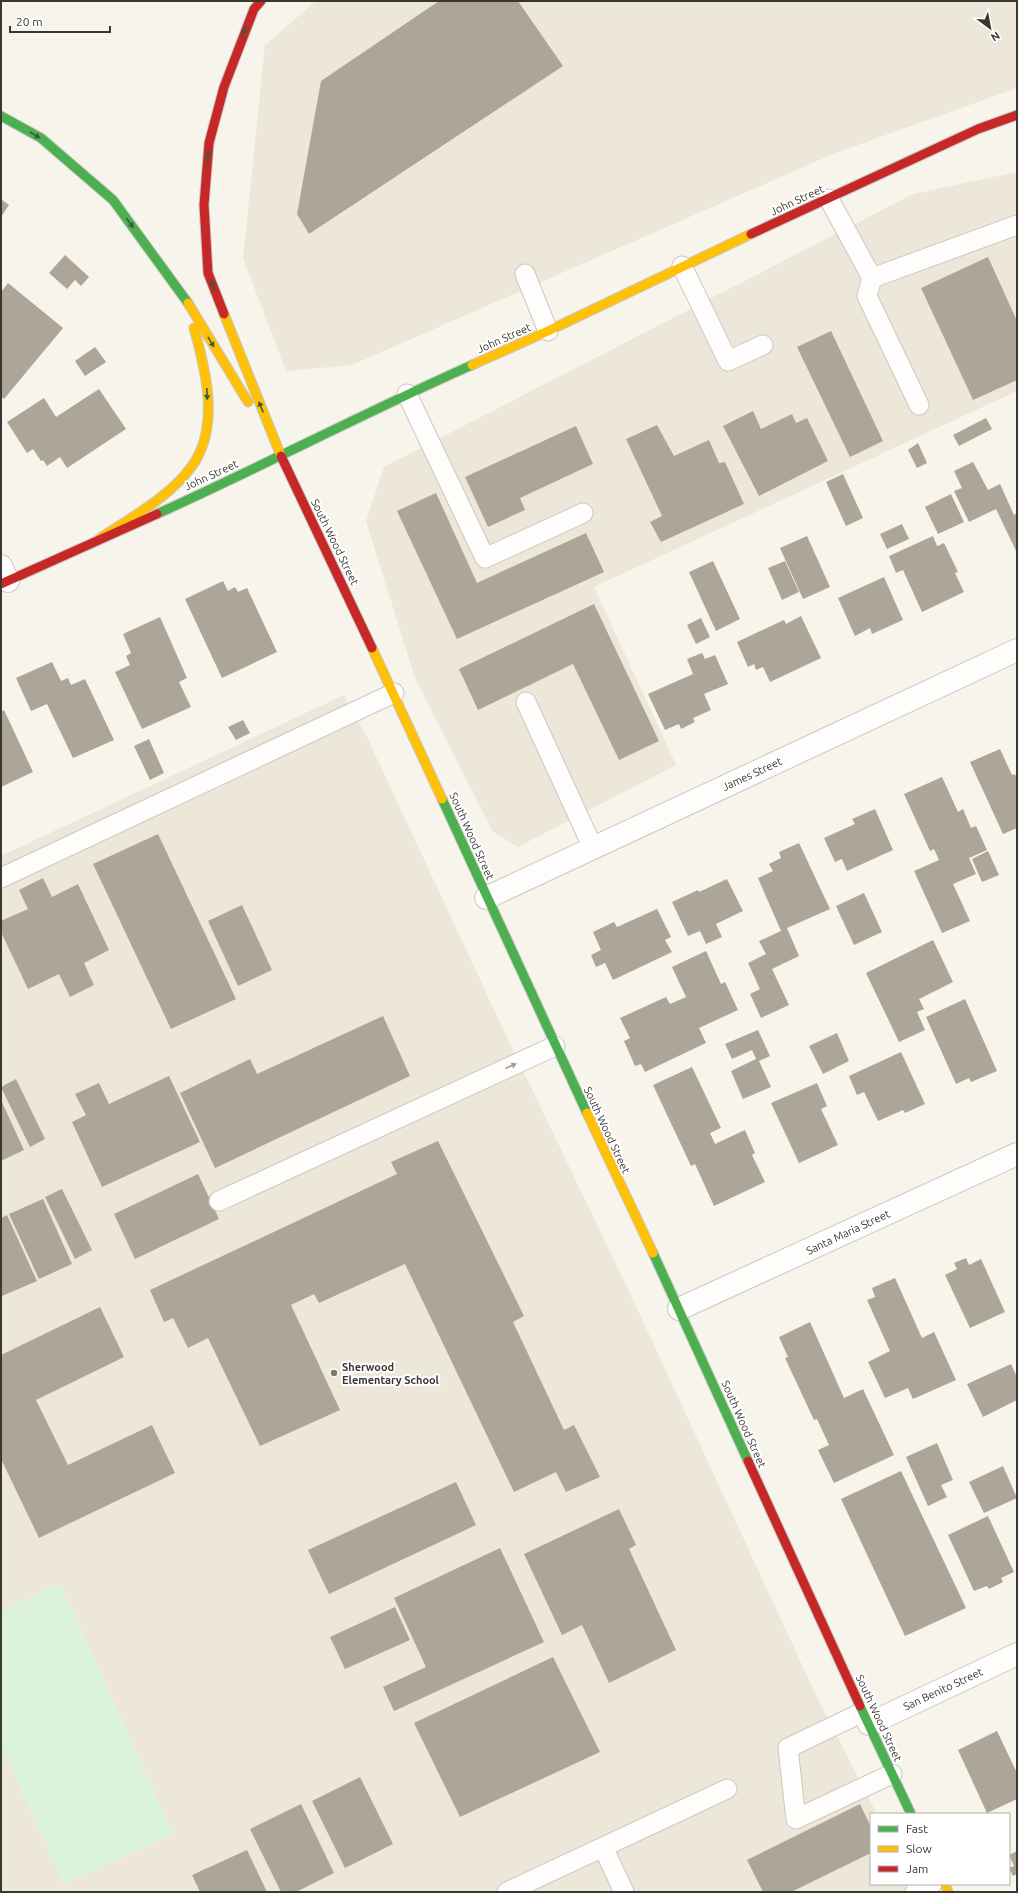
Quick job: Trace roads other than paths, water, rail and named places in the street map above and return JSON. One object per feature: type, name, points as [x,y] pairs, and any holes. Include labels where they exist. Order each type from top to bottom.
[{"type":"main road","points":[[261,1],[254,9],[224,87],[209,143],[204,205],[208,273],[281,456]]},
{"type":"main road","name":"John Street","points":[[3,577],[99,539],[281,456],[408,394],[548,331],[682,266],[978,129],[1017,115]]},
{"type":"main road","points":[[1,116],[41,138],[113,200],[179,289],[281,456]]},
{"type":"main road","points":[[99,539],[182,477],[192,466],[204,443],[207,410],[204,369],[193,321],[179,289]]},
{"type":"main road","name":"South Wood Street","points":[[281,456],[394,693],[486,898],[679,1309],[911,1813]]},
{"type":"street","name":"James Street","points":[[486,898],[1017,650]]},
{"type":"street","name":"Santa Maria Street","points":[[679,1309],[1017,1154]]},
{"type":"street","name":"San Benito Street","points":[[866,1718],[1017,1654]]},
{"type":"lane","points":[[829,199],[872,278],[867,296],[919,405]]},
{"type":"lane","points":[[872,278],[1017,225]]},
{"type":"lane","points":[[682,266],[728,362],[763,345]]},
{"type":"lane","points":[[525,274],[548,331]]},
{"type":"lane","points":[[408,394],[485,558],[583,513]]},
{"type":"lane","points":[[1,878],[394,693]]},
{"type":"lane","points":[[526,702],[593,848]]},
{"type":"lane","points":[[219,1201],[555,1046]]},
{"type":"lane","points":[[866,1718],[788,1748],[796,1819],[892,1774]]},
{"type":"lane","points":[[507,1892],[726,1789]]},
{"type":"lane","points":[[603,1847],[624,1892]]},
{"type":"lane","points":[[915,1892],[930,1885]]},
{"type":"place","name":"Sherwood Elementary School","points":[[334,1373]]}]
